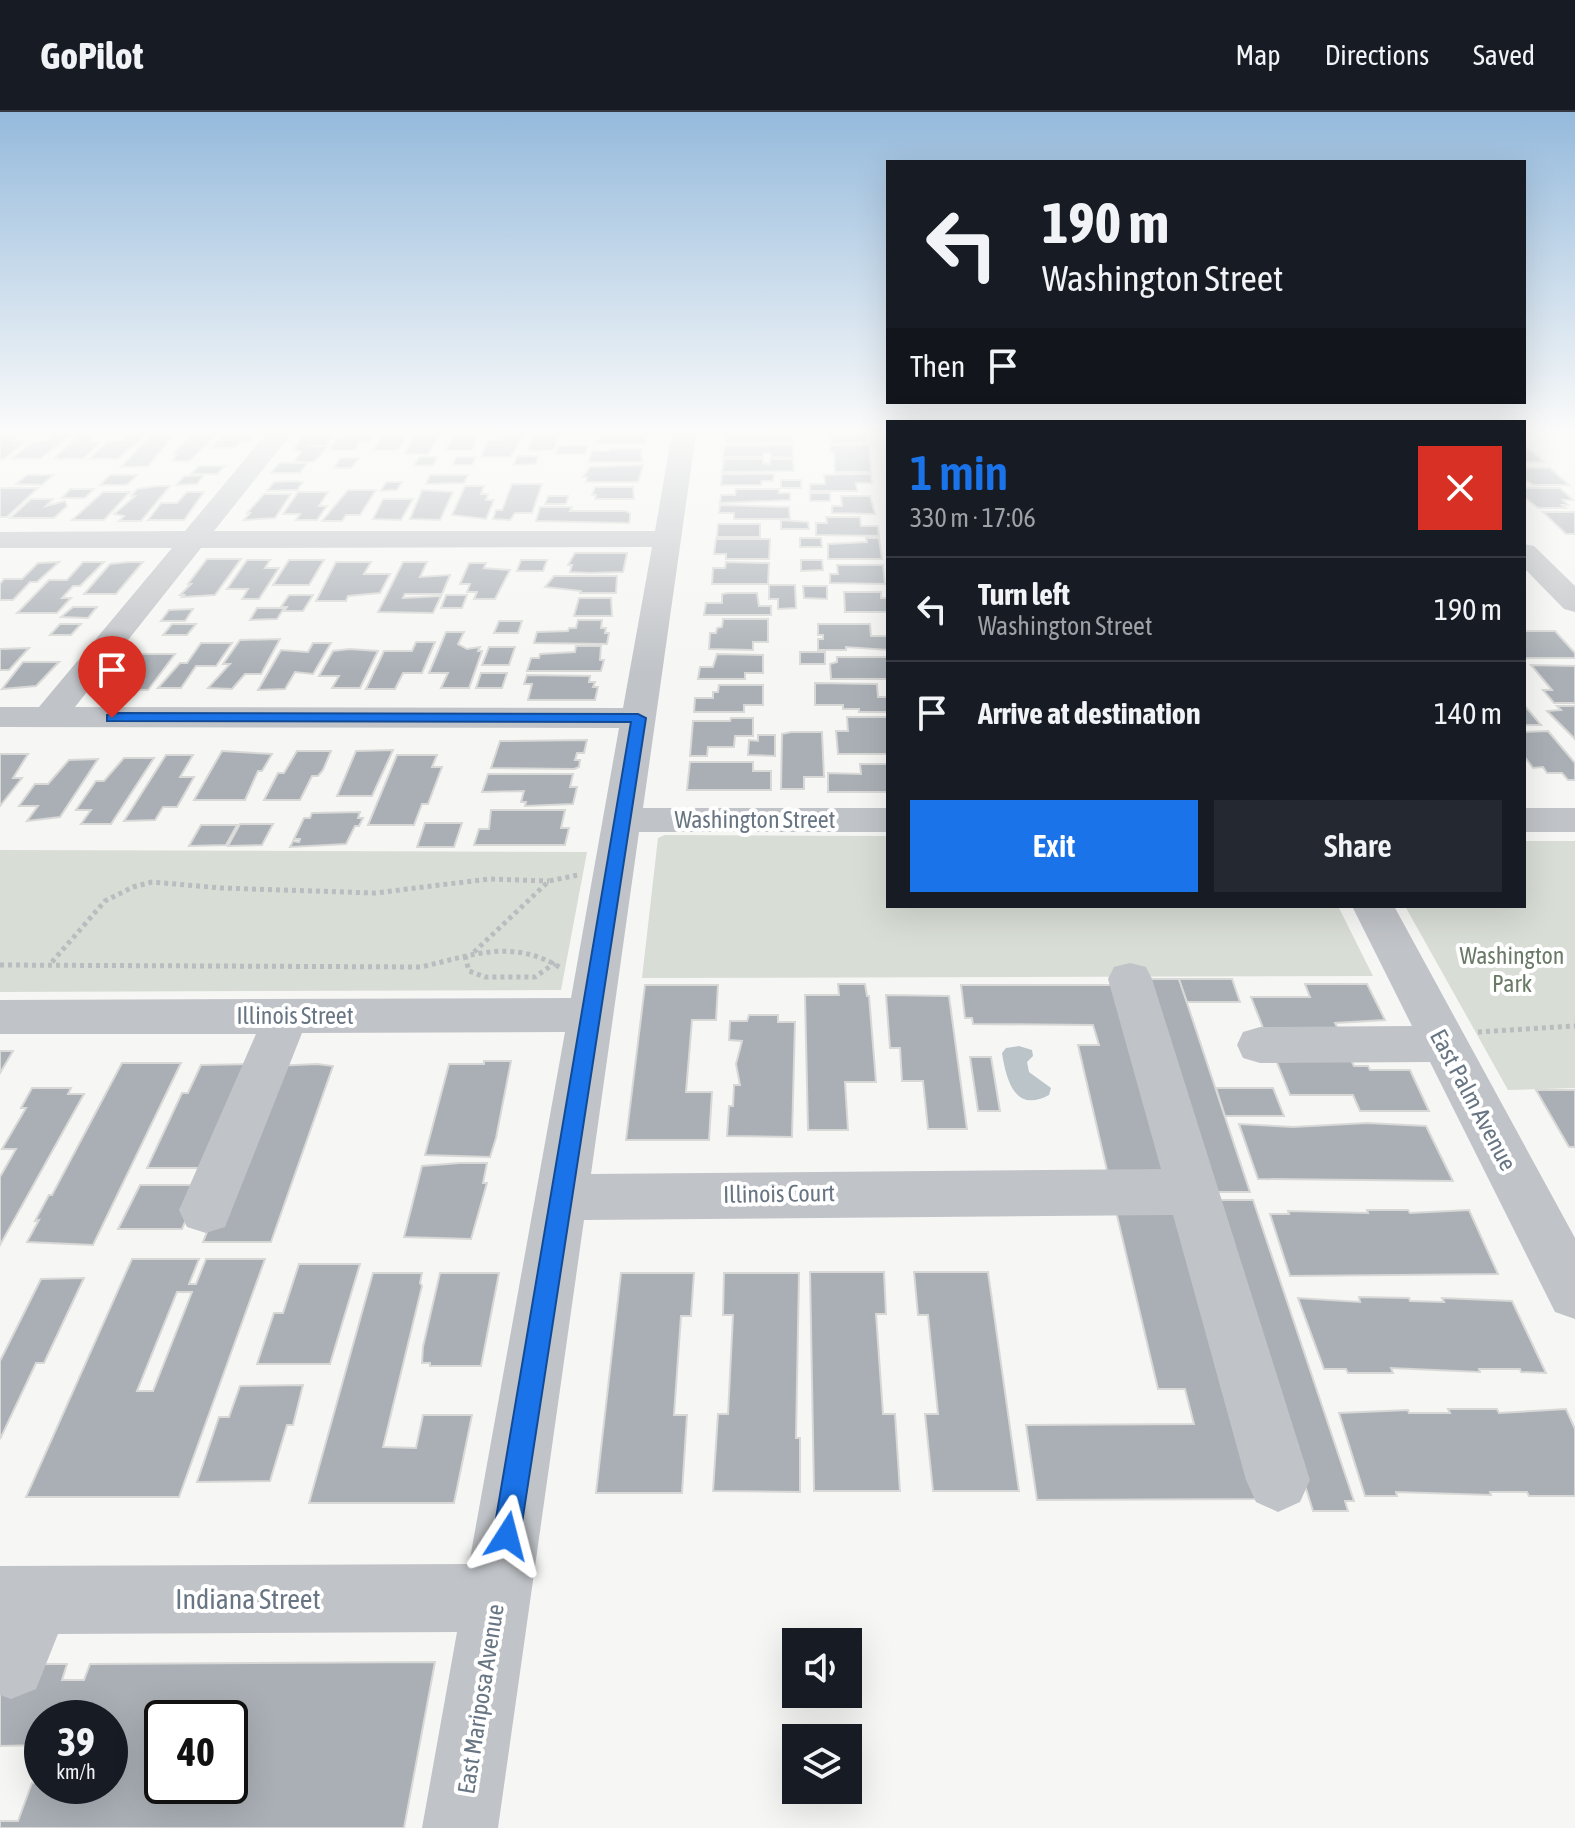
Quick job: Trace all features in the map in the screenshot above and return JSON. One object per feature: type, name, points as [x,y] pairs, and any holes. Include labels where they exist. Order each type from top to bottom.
[{"type":"street","points":[[49,717],[216,513]]},
{"type":"street","name":"East Mariposa Avenue","points":[[460,1828],[672,513]]},
{"type":"street","points":[[0,540],[668,539]]},
{"type":"street","points":[[1526,554],[1575,603]]},
{"type":"street","points":[[0,717],[638,718]]},
{"type":"street","name":"Washington Street","points":[[622,820],[886,820]]},
{"type":"street","points":[[1526,820],[1575,820]]},
{"type":"street","name":"East Palm Avenue","points":[[1374,908],[1456,1038],[1575,1293]]},
{"type":"street","points":[[1130,979],[1278,1480]]},
{"type":"street","name":"Illinois Street","points":[[0,1017],[591,1015]]},
{"type":"street","points":[[206,1210],[286,1016]]},
{"type":"street","points":[[1260,1045],[1456,1038]]},
{"type":"street","name":"Illinois Court","points":[[562,1197],[1193,1192]]},
{"type":"street","name":"Indiana Street","points":[[16,1621],[497,1598]]},
{"type":"path","points":[[51,963],[105,901],[133,887],[152,882],[235,889],[375,893],[489,879],[549,881],[587,874]]},
{"type":"path","points":[[0,965],[421,967],[474,952],[549,881]]},
{"type":"path","points":[[474,952],[527,950],[569,971]]},
{"type":"path","points":[[465,956],[469,971],[485,977],[535,977],[555,963]]},
{"type":"path","points":[[1456,1038],[1575,1026]]},
{"type":"green space","points":[[665,835],[886,836],[886,908],[1339,908],[1373,976],[642,978],[658,838]]},
{"type":"green space","name":"Washington Park","points":[[1526,841],[1575,841],[1575,1088],[1508,1090],[1406,908],[1526,908]]},
{"type":"green space","points":[[0,850],[587,852],[561,990],[0,992]]},
{"type":"shaded area","points":[[1019,1046],[1032,1050],[1033,1056],[1027,1062],[1029,1072],[1051,1088],[1049,1095],[1027,1100],[1020,1097],[1009,1082],[1002,1053],[1006,1048]]},
{"type":"building","points":[[15,513],[59,513],[54,518],[10,518]]},
{"type":"building","points":[[80,513],[110,513],[104,520],[72,520]]},
{"type":"building","points":[[148,513],[141,521],[119,521],[124,516],[114,514]]},
{"type":"building","points":[[153,513],[189,513],[184,520],[148,520]]},
{"type":"building","points":[[250,513],[278,513],[275,518],[244,520]]},
{"type":"building","points":[[322,513],[317,520],[296,520],[300,514],[283,514]]},
{"type":"building","points":[[329,513],[361,513],[346,515],[342,521],[322,521]]},
{"type":"building","points":[[376,513],[405,513],[401,520],[373,519]]},
{"type":"building","points":[[412,513],[443,513],[440,520],[410,519]]},
{"type":"building","points":[[453,513],[488,513],[486,519]]},
{"type":"building","points":[[495,513],[515,513],[510,520],[493,519]]},
{"type":"building","points":[[538,513],[630,513],[629,523],[536,521]]},
{"type":"building","points":[[734,513],[790,513],[790,519],[734,519]]},
{"type":"building","points":[[1544,513],[1575,513],[1575,534],[1566,534]]},
{"type":"building","points":[[826,517],[860,517],[861,526],[878,526],[879,536],[816,535],[816,523],[827,523]]},
{"type":"building","points":[[781,520],[808,522],[809,529],[781,529]]},
{"type":"building","points":[[718,524],[760,524],[760,537],[717,537]]},
{"type":"building","points":[[800,538],[821,538],[822,547],[800,547]]},
{"type":"building","points":[[866,538],[879,538],[882,559],[828,559],[828,544],[867,542]]},
{"type":"building","points":[[716,539],[770,539],[769,559],[726,559],[726,554],[714,554]]},
{"type":"building","points":[[575,553],[627,553],[623,572],[590,573],[570,572],[572,565],[568,565]]},
{"type":"building","points":[[207,559],[241,559],[215,595],[182,597],[184,595],[180,595]]},
{"type":"building","points":[[247,560],[270,560],[265,568],[279,568],[259,599],[242,599],[248,589],[227,589]]},
{"type":"building","points":[[289,560],[324,560],[309,585],[273,585]]},
{"type":"building","points":[[521,560],[547,560],[543,571],[517,571]]},
{"type":"building","points":[[801,560],[822,560],[823,570],[801,571]]},
{"type":"building","points":[[59,562],[37,582],[30,582],[13,600],[0,600],[0,584],[4,579],[22,579],[38,563]]},
{"type":"building","points":[[83,562],[104,562],[80,586],[73,586],[62,598],[71,598],[57,613],[17,613],[49,580],[67,580]]},
{"type":"building","points":[[143,562],[116,594],[84,594],[110,564]]},
{"type":"building","points":[[336,562],[371,562],[364,574],[390,574],[380,593],[348,596],[346,601],[316,601]]},
{"type":"building","points":[[403,562],[427,562],[420,577],[450,575],[442,594],[405,594],[403,598],[441,596],[433,613],[378,612]]},
{"type":"building","points":[[726,562],[769,563],[768,584],[712,584],[713,568],[725,568]]},
{"type":"building","points":[[469,563],[486,563],[484,568],[510,570],[495,599],[474,599],[477,592],[467,592],[470,584],[460,584]]},
{"type":"building","points":[[837,565],[883,565],[885,584],[830,583],[830,574],[838,574]]},
{"type":"building","points":[[554,576],[617,576],[616,593],[580,593],[545,587]]},
{"type":"building","points":[[769,585],[795,585],[796,608],[778,609],[778,599],[769,599]]},
{"type":"building","points":[[803,586],[827,586],[827,599],[804,598]]},
{"type":"building","points":[[844,592],[881,592],[881,598],[886,598],[886,612],[845,612]]},
{"type":"building","points":[[757,593],[759,606],[771,606],[771,615],[704,615],[706,603],[722,603],[722,594]]},
{"type":"building","points":[[289,595],[313,595],[303,611],[284,611],[287,607],[281,607]]},
{"type":"building","points":[[446,595],[467,595],[462,608],[441,608]]},
{"type":"building","points":[[579,598],[611,598],[612,616],[574,616]]},
{"type":"building","points":[[73,607],[97,607],[88,618],[61,617]]},
{"type":"building","points":[[257,608],[284,608],[277,619],[250,620]]},
{"type":"building","points":[[193,609],[185,621],[161,621],[169,610]]},
{"type":"building","points":[[723,619],[768,619],[768,642],[753,642],[753,650],[709,649],[710,633],[716,633],[717,628],[722,627]]},
{"type":"building","points":[[578,620],[602,620],[601,628],[606,628],[605,633],[609,633],[607,644],[534,643],[537,632],[568,631],[569,628],[576,628]]},
{"type":"building","points":[[499,621],[522,621],[518,633],[494,633]]},
{"type":"building","points":[[60,624],[81,624],[71,635],[50,635]]},
{"type":"building","points":[[172,624],[196,624],[187,635],[163,635]]},
{"type":"building","points":[[818,624],[870,624],[871,636],[886,636],[886,650],[846,647],[846,650],[818,650],[818,639],[823,639],[823,635],[818,635]]},
{"type":"building","points":[[1526,631],[1555,631],[1575,653],[1575,658],[1526,658]]},
{"type":"building","points":[[446,632],[464,632],[458,644],[467,649],[480,647],[478,651],[482,651],[469,688],[441,688],[448,673],[429,673]]},
{"type":"building","points":[[280,639],[261,674],[245,674],[232,689],[208,688],[230,664],[223,664],[240,640]]},
{"type":"building","points":[[416,642],[435,642],[422,673],[403,673],[395,689],[366,689],[384,651],[412,651]]},
{"type":"building","points":[[201,643],[232,643],[216,666],[196,666],[181,688],[158,688],[180,663],[187,663]]},
{"type":"building","points":[[313,643],[331,643],[313,674],[295,672],[285,689],[258,690],[281,650],[308,652]]},
{"type":"building","points":[[576,646],[601,646],[600,660],[604,660],[601,671],[527,671],[531,658],[539,658],[540,654],[575,652]]},
{"type":"building","points":[[489,647],[515,647],[509,665],[482,665]]},
{"type":"building","points":[[29,648],[9,670],[0,670],[0,649]]},
{"type":"building","points":[[333,651],[378,651],[360,688],[332,688],[339,676],[319,676]]},
{"type":"building","points":[[800,652],[825,652],[825,664],[800,664]]},
{"type":"building","points":[[136,654],[175,654],[148,690],[113,689]]},
{"type":"building","points":[[717,654],[763,655],[763,673],[745,673],[745,679],[698,679],[700,667],[713,667]]},
{"type":"building","points":[[837,657],[886,657],[886,679],[831,679],[830,664],[837,662]]},
{"type":"building","points":[[23,662],[59,662],[36,686],[2,689]]},
{"type":"building","points":[[1531,665],[1575,666],[1575,703],[1554,703],[1543,690],[1552,690]]},
{"type":"building","points":[[481,673],[507,673],[502,688],[476,688]]},
{"type":"building","points":[[527,675],[590,676],[589,682],[595,682],[593,687],[598,687],[595,700],[528,700],[532,684],[524,684]]},
{"type":"building","points":[[815,683],[877,684],[878,697],[886,697],[886,712],[859,712],[859,709],[843,709],[843,705],[815,705]]},
{"type":"building","points":[[719,685],[763,685],[763,705],[744,705],[744,712],[694,712],[695,698],[713,698],[713,692],[718,692]]},
{"type":"building","points":[[1557,706],[1575,706],[1575,739],[1547,711],[1561,710]]},
{"type":"building","points":[[1526,707],[1541,725],[1526,725]]},
{"type":"building","points":[[847,717],[886,717],[886,754],[838,754],[836,731],[848,731]]},
{"type":"building","points":[[731,718],[753,718],[753,736],[735,736],[734,747],[708,747],[707,756],[690,756],[693,721],[730,721]]},
{"type":"building","points":[[1548,731],[1575,763],[1575,780],[1568,780],[1562,773],[1547,773],[1543,767],[1533,768],[1526,759],[1526,732]]},
{"type":"building","points":[[822,732],[824,777],[804,777],[804,789],[781,789],[782,734]]},
{"type":"building","points":[[758,735],[775,735],[775,756],[748,755],[749,740],[758,741]]},
{"type":"building","points":[[587,740],[584,753],[577,753],[575,760],[580,760],[579,767],[574,769],[491,768],[500,741]]},
{"type":"building","points":[[393,750],[372,796],[337,796],[356,751]]},
{"type":"building","points":[[222,751],[272,754],[262,771],[258,771],[245,800],[194,800]]},
{"type":"building","points":[[297,751],[331,751],[323,770],[318,776],[312,776],[300,800],[264,800],[278,773],[284,773]]},
{"type":"building","points":[[0,754],[28,754],[13,778],[22,778],[0,806]]},
{"type":"building","points":[[166,755],[193,755],[180,777],[194,777],[177,807],[163,807],[155,820],[124,821]]},
{"type":"building","points":[[397,755],[437,755],[432,767],[442,767],[428,804],[422,804],[414,825],[368,825]]},
{"type":"building","points":[[124,758],[154,758],[111,824],[81,824],[91,810],[76,810],[96,781],[104,781]]},
{"type":"building","points":[[98,759],[60,817],[27,821],[38,806],[19,806],[35,784],[48,784],[69,760]]},
{"type":"building","points":[[690,762],[753,762],[753,771],[771,771],[771,790],[687,790]]},
{"type":"building","points":[[860,764],[886,764],[886,792],[828,792],[828,773],[861,774]]},
{"type":"building","points":[[488,774],[573,774],[570,787],[577,787],[573,804],[525,806],[526,802],[521,802],[524,791],[482,792]]},
{"type":"building","points":[[491,810],[565,810],[561,828],[569,828],[565,845],[474,845],[479,829],[489,829]]},
{"type":"building","points":[[360,812],[358,818],[363,818],[346,844],[290,847],[293,841],[299,842],[300,839],[294,839],[304,818],[310,818],[312,813]]},
{"type":"building","points":[[425,823],[462,823],[454,847],[417,847]]},
{"type":"building","points":[[240,824],[273,824],[262,845],[228,846]]},
{"type":"building","points":[[201,825],[237,825],[226,845],[189,846]]},
{"type":"building","points":[[1149,979],[1179,979],[1250,1192],[1215,1192]]},
{"type":"building","points":[[1179,979],[1232,979],[1240,1002],[1187,1002]]},
{"type":"building","points":[[838,984],[865,984],[869,996],[876,1082],[845,1082],[848,1130],[808,1130],[805,995],[839,995]]},
{"type":"building","points":[[1305,984],[1367,984],[1385,1020],[1335,1023],[1340,1033],[1265,1033],[1251,997],[1310,997]]},
{"type":"building","points":[[645,985],[718,985],[716,1020],[692,1020],[686,1092],[712,1092],[709,1140],[626,1140]]},
{"type":"building","points":[[961,985],[1115,985],[1169,1185],[1109,1179],[1078,1045],[1099,1045],[1093,1025],[973,1024],[972,1018],[965,1018]]},
{"type":"building","points":[[886,995],[949,996],[967,1129],[928,1129],[923,1081],[902,1081],[900,1048],[890,1048]]},
{"type":"building","points":[[749,1015],[778,1015],[778,1022],[795,1022],[792,1137],[727,1136],[734,1085],[740,1085],[736,1064],[742,1041],[729,1040],[730,1021],[747,1021]]},
{"type":"building","points":[[0,1051],[13,1051],[0,1073]]},
{"type":"building","points":[[1274,1055],[1349,1056],[1354,1066],[1368,1066],[1370,1070],[1410,1070],[1429,1111],[1360,1111],[1353,1095],[1290,1095]]},
{"type":"building","points":[[970,1057],[991,1057],[1000,1111],[978,1111]]},
{"type":"building","points":[[484,1061],[511,1061],[490,1157],[425,1155],[449,1064],[484,1064]]},
{"type":"building","points":[[122,1063],[181,1063],[93,1245],[27,1242],[39,1220],[35,1221]]},
{"type":"building","points":[[254,1064],[201,1168],[147,1168],[182,1093],[188,1093],[201,1065]]},
{"type":"building","points":[[274,1066],[333,1066],[271,1242],[203,1242]]},
{"type":"building","points":[[32,1088],[71,1088],[68,1094],[84,1094],[0,1245],[0,1177],[16,1149],[2,1149],[26,1108],[21,1108]]},
{"type":"building","points":[[1216,1088],[1273,1088],[1284,1116],[1225,1116]]},
{"type":"building","points":[[1536,1090],[1575,1090],[1575,1147],[1569,1147]]},
{"type":"building","points":[[1367,1123],[1426,1126],[1453,1181],[1258,1179],[1239,1124],[1293,1127]]},
{"type":"building","points":[[487,1163],[483,1183],[487,1183],[471,1239],[404,1237],[422,1166]]},
{"type":"building","points":[[140,1185],[201,1185],[182,1229],[118,1229]]},
{"type":"building","points":[[1217,1200],[1253,1200],[1354,1501],[1345,1501],[1348,1511],[1313,1511]]},
{"type":"building","points":[[1115,1207],[1176,1207],[1259,1499],[1037,1500],[1026,1425],[1194,1424],[1185,1389],[1158,1389]]},
{"type":"building","points":[[1367,1210],[1408,1210],[1410,1213],[1469,1210],[1498,1274],[1290,1276],[1270,1214],[1289,1214],[1288,1211],[1368,1213]]},
{"type":"building","points":[[132,1259],[199,1259],[189,1284],[196,1284],[206,1259],[265,1259],[179,1497],[26,1497]],"holes":[[[177,1292],[192,1292],[153,1391],[137,1391]]]},
{"type":"building","points":[[299,1264],[360,1264],[330,1364],[257,1364],[274,1313],[283,1313]]},
{"type":"building","points":[[810,1272],[884,1272],[886,1314],[876,1314],[883,1414],[895,1414],[900,1491],[814,1491]]},
{"type":"building","points":[[914,1272],[988,1272],[1019,1491],[933,1491],[925,1414],[938,1414],[928,1315],[918,1315]]},
{"type":"building","points":[[373,1273],[422,1273],[422,1286],[383,1447],[416,1448],[423,1415],[472,1415],[454,1503],[309,1503]]},
{"type":"building","points":[[440,1273],[499,1273],[481,1366],[430,1366],[430,1363],[422,1363]]},
{"type":"building","points":[[621,1273],[694,1273],[691,1316],[681,1316],[674,1415],[687,1415],[682,1493],[596,1493]]},
{"type":"building","points":[[724,1273],[799,1273],[796,1438],[800,1438],[800,1492],[713,1491],[718,1414],[728,1414],[733,1315],[723,1315]]},
{"type":"building","points":[[84,1278],[44,1363],[36,1363],[0,1439],[0,1361],[41,1279]]},
{"type":"building","points":[[1359,1297],[1444,1302],[1442,1298],[1512,1301],[1546,1373],[1521,1372],[1520,1369],[1479,1369],[1480,1372],[1391,1368],[1393,1373],[1348,1373],[1346,1369],[1324,1369],[1298,1298],[1360,1302]]},
{"type":"building","points":[[303,1385],[293,1425],[287,1425],[270,1481],[197,1482],[219,1417],[229,1417],[240,1386]]},
{"type":"building","points":[[1448,1409],[1497,1409],[1499,1413],[1566,1409],[1575,1429],[1575,1496],[1529,1496],[1527,1492],[1490,1492],[1491,1495],[1396,1492],[1397,1496],[1365,1496],[1339,1413],[1408,1410],[1409,1413],[1450,1413]]},
{"type":"building","points":[[435,1662],[404,1828],[0,1828],[0,1821],[18,1821],[24,1804],[128,1804],[128,1700],[24,1700],[24,1745],[0,1746],[0,1664],[67,1664],[62,1680],[84,1680],[90,1664]]},
{"type":"route","points":[[112,718],[638,718],[507,1536]]}]
